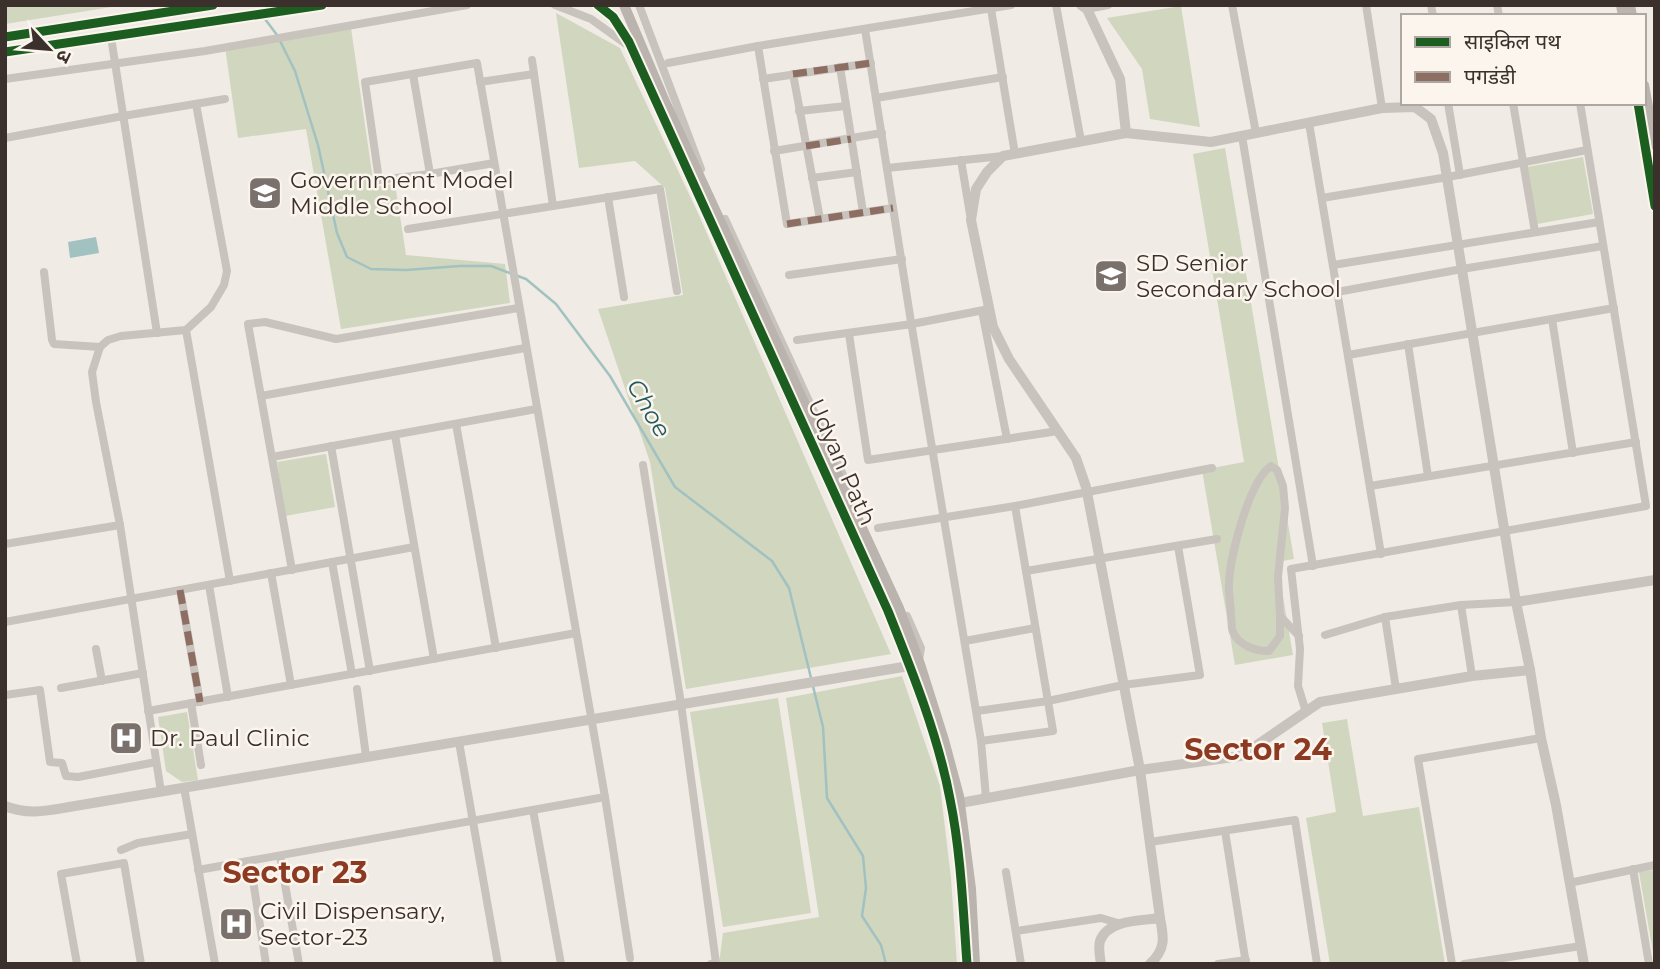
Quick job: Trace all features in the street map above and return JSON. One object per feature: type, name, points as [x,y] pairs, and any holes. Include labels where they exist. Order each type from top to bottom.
[{"type":"main road","points":[[5,37],[213,5]]},
{"type":"main road","points":[[5,52],[321,5]]},
{"type":"main road","name":"Udyan Path","points":[[598,5],[613,17],[632,49],[888,611],[916,664]]},
{"type":"main road","name":"Udyan Path","points":[[624,5],[668,110],[898,608],[955,804],[971,890],[975,964]]},
{"type":"main road","points":[[1646,96],[1655,145]]},
{"type":"main road","points":[[1638,105],[1655,206]]},
{"type":"main road","name":"Udyan Path","points":[[955,804],[967,964]]},
{"type":"street","points":[[5,79],[205,51],[467,5]]},
{"type":"street","points":[[555,5],[591,19],[632,49]]},
{"type":"street","points":[[5,806],[35,813],[916,664],[921,648],[762,296],[704,175],[639,5]]},
{"type":"street","points":[[667,63],[1012,5]]},
{"type":"street","points":[[1056,5],[1081,141]]},
{"type":"street","points":[[1108,5],[1084,7],[1120,79],[1126,133]]},
{"type":"street","points":[[1232,5],[1255,134]]},
{"type":"street","points":[[1366,5],[1382,108]]},
{"type":"street","points":[[991,9],[1016,154]]},
{"type":"street","points":[[865,29],[981,741],[986,798]]},
{"type":"street","points":[[111,37],[158,332]]},
{"type":"street","points":[[758,46],[787,224],[894,208]]},
{"type":"street","points":[[532,60],[553,206]]},
{"type":"street","points":[[494,163],[379,180],[365,82],[477,63],[605,797],[630,958]]},
{"type":"street","points":[[763,79],[871,63]]},
{"type":"street","points":[[840,67],[863,212]]},
{"type":"street","points":[[413,74],[430,174]]},
{"type":"street","points":[[480,82],[534,74]]},
{"type":"street","points":[[793,74],[820,219]]},
{"type":"street","points":[[876,98],[1003,77]]},
{"type":"street","points":[[5,138],[225,99]]},
{"type":"street","points":[[161,792],[120,525],[92,372],[100,347],[108,340],[121,336],[186,330],[211,307],[224,285],[227,271],[196,104]]},
{"type":"street","points":[[1448,105],[1460,175]]},
{"type":"street","points":[[1513,105],[1535,232]]},
{"type":"street","points":[[1306,712],[1298,686],[1300,649],[1291,569],[1646,506],[1580,105]]},
{"type":"street","points":[[799,111],[846,106]]},
{"type":"street","points":[[887,168],[1003,156],[1126,133],[1211,142],[1382,108],[1415,107],[1431,120],[1444,153],[1504,533],[1584,964]]},
{"type":"street","points":[[1309,123],[1381,554]]},
{"type":"street","points":[[774,151],[881,133]]},
{"type":"street","points":[[1242,136],[1314,566]]},
{"type":"street","points":[[1322,198],[1587,150]]},
{"type":"street","points":[[971,220],[976,189],[987,172],[1003,156]]},
{"type":"street","points":[[961,160],[1007,439]]},
{"type":"street","points":[[812,178],[857,172]]},
{"type":"street","points":[[408,229],[660,189],[677,291]]},
{"type":"street","points":[[608,197],[624,298]]},
{"type":"street","points":[[1333,265],[1599,222]]},
{"type":"street","points":[[1337,292],[1603,247]]},
{"type":"street","points":[[789,275],[902,259]]},
{"type":"street","points":[[44,272],[54,344],[100,347]]},
{"type":"street","points":[[292,570],[248,324],[265,322],[336,339],[518,308]]},
{"type":"street","points":[[1348,355],[1614,308]]},
{"type":"street","points":[[797,341],[986,310]]},
{"type":"street","points":[[986,310],[1009,359],[1076,458],[1087,491],[1140,770],[1164,938],[1160,954],[1151,964]]},
{"type":"street","points":[[1552,319],[1573,453]]},
{"type":"street","points":[[186,330],[230,581]]},
{"type":"street","points":[[849,334],[868,460],[1058,431]]},
{"type":"street","points":[[1408,344],[1429,477]]},
{"type":"street","points":[[261,396],[525,348]]},
{"type":"street","points":[[272,457],[536,409]]},
{"type":"street","points":[[456,424],[496,648]]},
{"type":"street","points":[[394,435],[434,659]]},
{"type":"street","points":[[1370,486],[1636,442]]},
{"type":"street","points":[[331,446],[370,671]]},
{"type":"street","points":[[643,465],[681,704],[716,963],[711,964]]},
{"type":"street","points":[[1280,616],[1280,636],[1269,651],[1255,651],[1233,632],[1229,582],[1238,535],[1246,504],[1263,471],[1270,466],[1277,470],[1283,486],[1285,508],[1278,577],[1280,616],[1299,636]]},
{"type":"street","points":[[878,528],[1015,506],[1212,468]]},
{"type":"street","points":[[981,741],[1053,731],[1015,506]]},
{"type":"street","points":[[5,544],[120,525]]},
{"type":"street","points":[[1026,571],[1217,539]]},
{"type":"street","points":[[976,711],[1048,701],[1123,685],[1200,675],[1178,546]]},
{"type":"street","points":[[5,622],[414,548]]},
{"type":"street","points":[[332,562],[352,674]]},
{"type":"street","points":[[271,573],[291,685]]},
{"type":"street","points":[[1325,635],[1385,617],[1461,605],[1516,602],[1655,580]]},
{"type":"street","points":[[209,585],[228,697]]},
{"type":"street","points":[[180,590],[201,765]]},
{"type":"street","points":[[1461,605],[1472,676]]},
{"type":"street","points":[[1385,617],[1396,689]]},
{"type":"street","points":[[965,641],[1035,628]]},
{"type":"street","points":[[148,711],[576,633]]},
{"type":"street","points":[[96,649],[102,681]]},
{"type":"street","points":[[955,804],[1140,770],[1241,756],[1320,702],[1472,676],[1530,670]]},
{"type":"street","points":[[61,688],[143,673]]},
{"type":"street","points":[[357,689],[366,756]]},
{"type":"street","points":[[5,695],[40,690],[50,762],[62,764],[66,776],[156,762]]},
{"type":"street","points":[[1452,964],[1418,759],[1541,738]]},
{"type":"street","points":[[459,742],[498,964]]},
{"type":"street","points":[[184,787],[215,964]]},
{"type":"street","points":[[198,870],[605,797]]},
{"type":"street","points":[[533,810],[561,964]]},
{"type":"street","points":[[1150,842],[1295,820],[1317,964]]},
{"type":"street","points":[[1218,964],[1246,962],[1225,831]]},
{"type":"street","points":[[121,850],[138,843],[192,834]]},
{"type":"street","points":[[280,856],[299,964]]},
{"type":"street","points":[[250,861],[267,964]]},
{"type":"street","points":[[77,964],[61,874],[124,863],[141,964]]},
{"type":"street","points":[[1569,883],[1655,865]]},
{"type":"street","points":[[1633,869],[1649,964]]},
{"type":"street","points":[[1006,872],[1021,964]]},
{"type":"street","points":[[1016,931],[1101,918],[1121,923]]},
{"type":"street","points":[[1101,964],[1099,943],[1108,929],[1121,923],[1160,918]]},
{"type":"street","points":[[1464,964],[1580,946]]},
{"type":"green space","points":[[5,5],[124,5],[5,24]]},
{"type":"green space","points":[[1181,6],[1200,127],[1150,119],[1142,69],[1107,18]]},
{"type":"green space","points":[[556,13],[620,48],[698,213],[891,654],[686,689],[650,462],[598,309],[683,295],[665,188],[635,161],[579,168]]},
{"type":"green space","points":[[351,28],[374,187],[395,184],[406,255],[505,264],[510,303],[341,329],[306,129],[238,138],[225,47]]},
{"type":"green space","points":[[1225,148],[1294,559],[1277,562],[1293,655],[1235,665],[1202,470],[1244,462],[1193,154]]},
{"type":"green space","points":[[1583,157],[1593,214],[1537,224],[1527,167]]},
{"type":"green space","points":[[326,454],[335,507],[285,516],[277,462]]},
{"type":"green space","points":[[902,676],[940,786],[951,878],[957,964],[719,964],[723,933],[819,917],[786,698]]},
{"type":"green space","points":[[778,698],[811,913],[723,927],[690,712]]},
{"type":"green space","points":[[187,712],[198,780],[182,782],[166,771],[158,717]]},
{"type":"green space","points":[[1347,719],[1363,816],[1419,807],[1445,964],[1330,964],[1306,818],[1336,812],[1322,723]]},
{"type":"green space","points":[[1655,870],[1655,964],[1639,872]]},
{"type":"water","points":[[96,237],[99,253],[70,258],[68,242]]},
{"type":"waterway","name":"Choe","points":[[265,19],[277,35]]},
{"type":"waterway","name":"Choe","points":[[280,41],[295,71],[318,145],[337,233],[347,257],[371,269],[491,266],[526,279],[556,304],[610,376],[675,487],[772,561],[789,588],[823,727],[827,798],[863,856],[866,888],[862,916],[881,945],[886,964]]},
{"type":"marked path","points":[[793,74],[871,63]]},
{"type":"marked path","points":[[806,146],[851,139]]},
{"type":"marked path","points":[[787,224],[893,208]]},
{"type":"marked path","points":[[180,590],[200,702]]},
{"type":"cycle path","points":[[5,37],[213,5]]},
{"type":"cycle path","points":[[5,52],[322,5]]},
{"type":"cycle path","points":[[598,5],[613,17],[629,42],[888,611],[906,657],[931,727],[954,819],[967,964]]},
{"type":"cycle path","points":[[1638,105],[1655,206]]},
{"type":"place","name":"Government Model Middle School","points":[[265,193]]},
{"type":"place","name":"SD Senior Secondary School","points":[[1111,276]]},
{"type":"place","name":"Dr. Paul Clinic","points":[[126,738]]},
{"type":"place","name":"Civil Dispensary, Sector-23","points":[[236,924]]},
{"type":"district","name":"Sector 24","points":[[1258,749]]},
{"type":"district","name":"Sector 23","points":[[295,872]]}]
